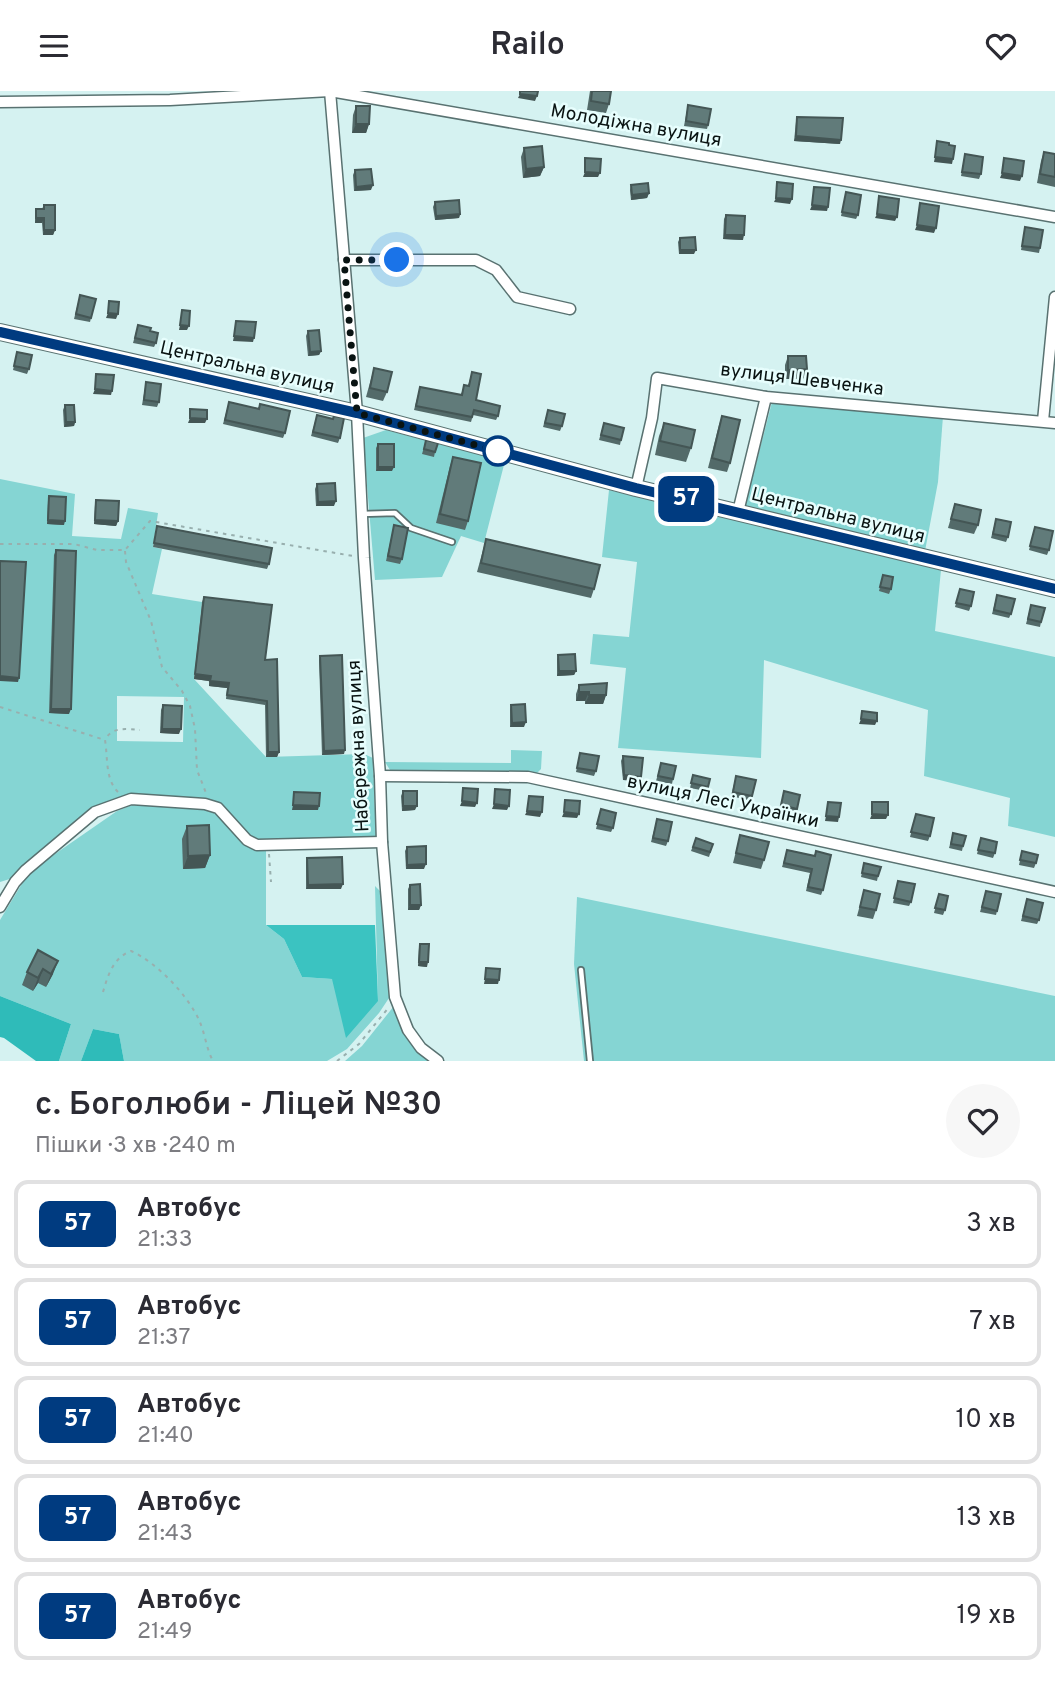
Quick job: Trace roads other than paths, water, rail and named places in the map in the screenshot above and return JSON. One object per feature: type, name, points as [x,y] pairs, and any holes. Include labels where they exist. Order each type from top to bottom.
[{"type":"street","name":"Молодіжна вулиця","points":[[0,102],[170,100],[330,91],[1055,217]]},
{"type":"street","points":[[330,91],[357,413]]},
{"type":"street","points":[[344,260],[476,260],[496,270],[517,297],[570,309]]},
{"type":"street","points":[[1042,421],[1055,297]]},
{"type":"street","name":"Центральна вулиця","points":[[0,332],[357,413],[636,488],[1055,589]]},
{"type":"street","name":"вулиця Шевченка","points":[[636,488],[652,418],[657,378],[766,397],[1055,423]]},
{"type":"street","points":[[738,512],[766,397]]},
{"type":"street","name":"Набережна вулиця","points":[[357,413],[382,842],[395,997],[408,1030],[421,1048],[438,1061]]},
{"type":"street","name":"вулиця Лесі Українки","points":[[380,776],[528,777],[1055,893]]},
{"type":"street","points":[[0,907],[26,870],[95,812],[131,799],[205,804],[218,808],[247,840],[257,845],[382,842]]},
{"type":"lane","points":[[361,514],[395,513],[411,528],[452,542]]},
{"type":"lane","points":[[581,970],[590,1061]]}]
